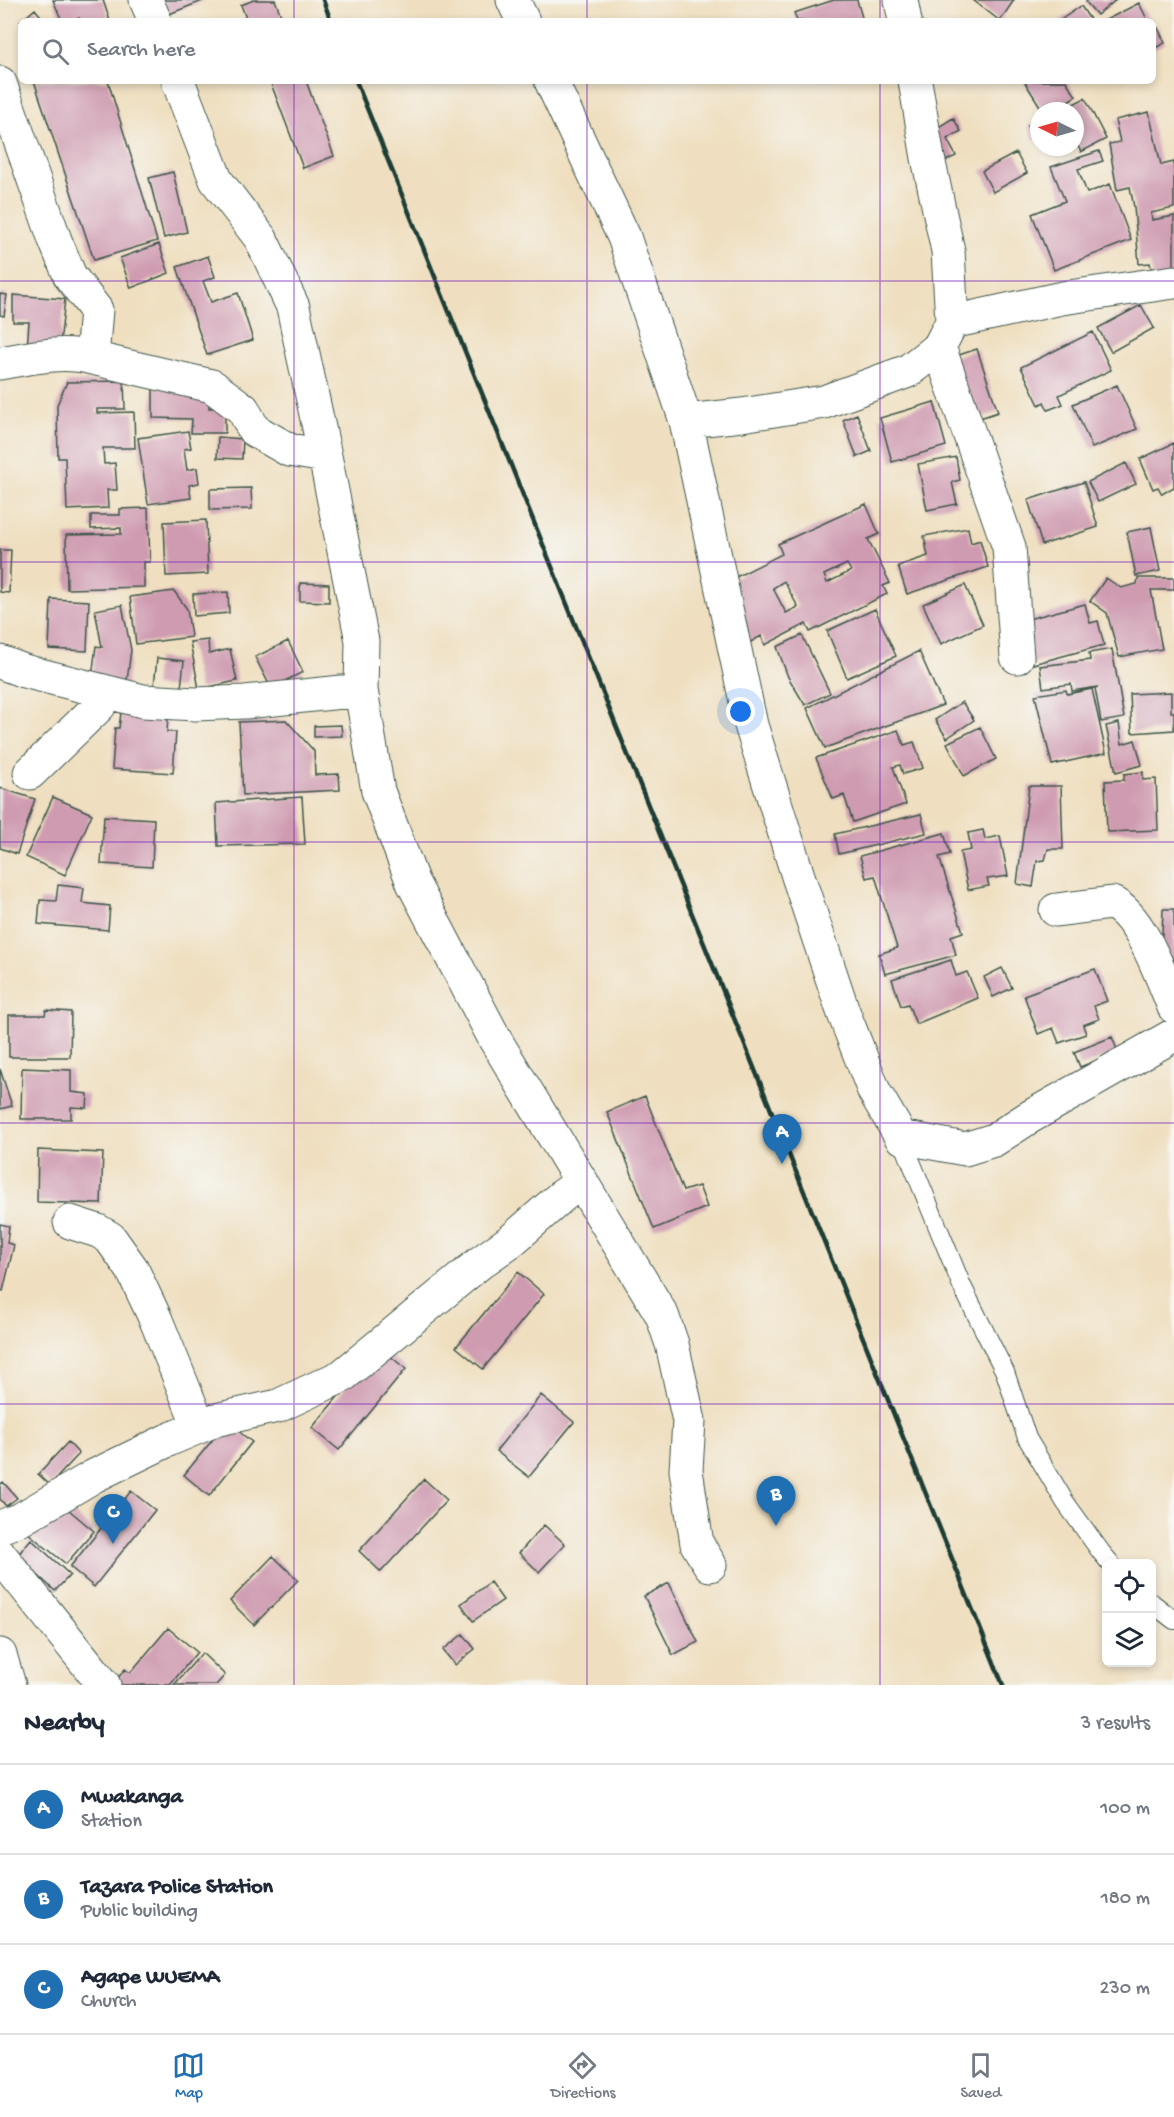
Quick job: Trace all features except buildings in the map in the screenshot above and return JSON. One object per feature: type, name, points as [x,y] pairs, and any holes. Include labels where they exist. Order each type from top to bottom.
[{"type":"street","points":[[146,0],[153,18]]},
{"type":"street","points":[[513,0],[522,18]]},
{"type":"street","points":[[901,0],[904,18]]},
{"type":"street","points":[[0,83],[69,276],[96,310],[92,358]]},
{"type":"street","points":[[179,84],[216,180],[261,239],[293,307],[362,641],[361,690],[378,791],[413,883],[496,1041],[662,1315],[672,1344],[689,1421],[686,1470],[697,1544],[710,1565]]},
{"type":"street","points":[[552,84],[624,237],[686,421],[751,725],[843,1011],[874,1091],[901,1137],[965,1149],[994,1140],[1028,1118],[1174,1035]]},
{"type":"street","points":[[916,84],[928,158],[948,251],[946,334],[1009,547],[1017,657]]},
{"type":"street","points":[[686,421],[742,416],[824,402],[908,371],[946,334],[1062,298],[1174,282]]},
{"type":"street","points":[[0,363],[74,353],[212,386],[243,409],[254,430],[289,450],[325,456]]},
{"type":"street","points":[[0,662],[24,671],[143,701],[195,704],[245,702],[361,690]]},
{"type":"street","points":[[30,774],[99,706],[101,691]]},
{"type":"street","points":[[1056,909],[1112,903],[1120,906],[1149,948],[1174,1007]]},
{"type":"street","points":[[0,1527],[21,1520],[94,1476],[199,1426],[215,1419],[278,1406],[342,1376],[582,1182]]},
{"type":"street","points":[[70,1222],[98,1231],[110,1238],[132,1269],[156,1320],[199,1426]]},
{"type":"street","points":[[0,1555],[104,1685]]},
{"type":"street","points":[[0,1655],[9,1685]]},
{"type":"lane","points":[[901,1137],[962,1286],[1005,1372],[1027,1438],[1065,1502],[1108,1559]]},
{"type":"lane","points":[[1156,1606],[1174,1620]]},
{"type":"railway","points":[[323,0],[330,18]]},
{"type":"railway","points":[[357,84],[1003,1685]]},
{"type":"place","name":"Mwakanga","points":[[782,1164]]},
{"type":"place","name":"Tazara Police Station","points":[[776,1526]]},
{"type":"place","name":"Agape WUEMA","points":[[113,1544]]}]
